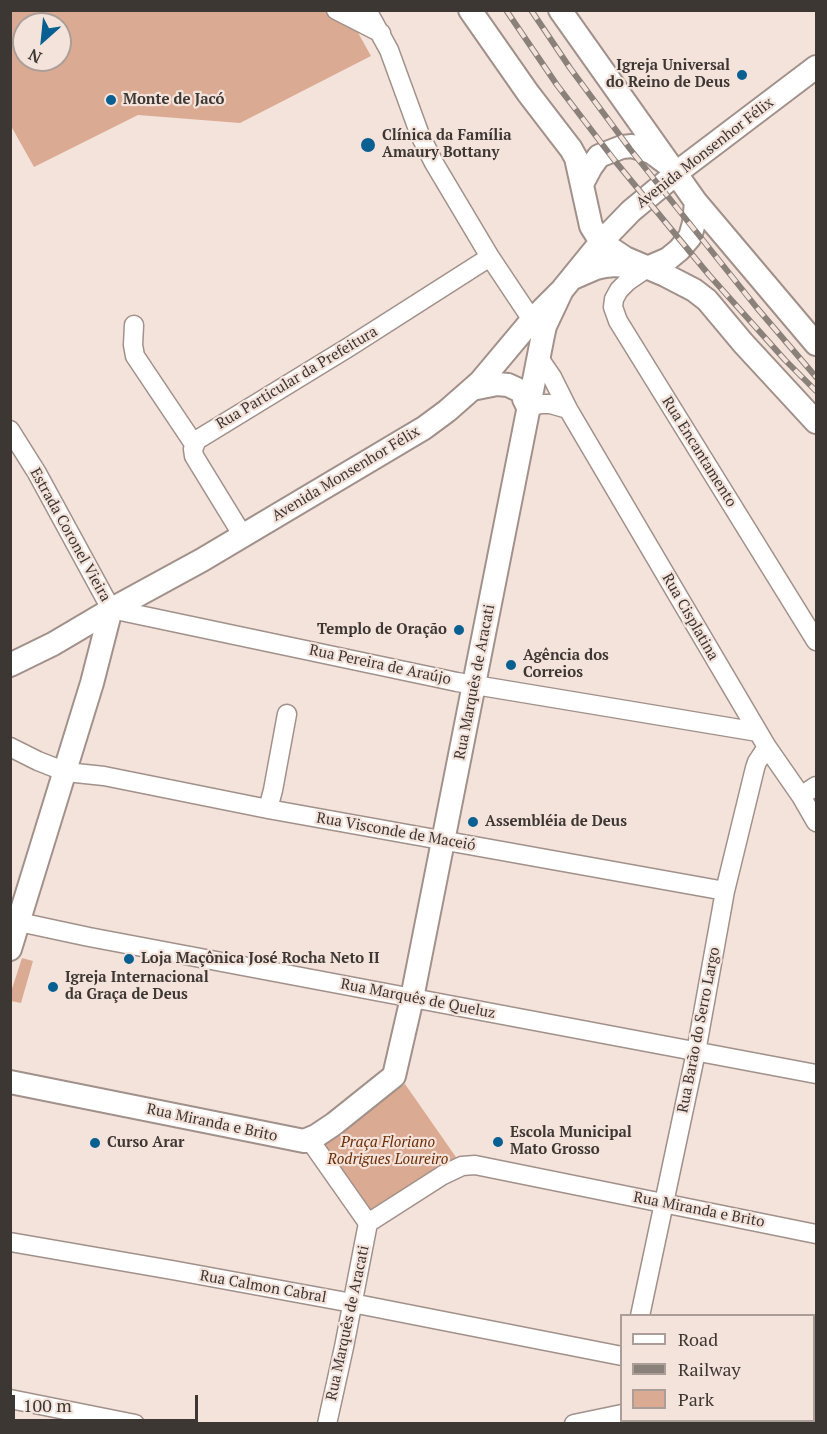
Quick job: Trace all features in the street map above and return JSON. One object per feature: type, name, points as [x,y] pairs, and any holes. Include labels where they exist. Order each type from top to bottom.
[{"type":"main road","points":[[470,10],[576,158],[591,226],[601,242],[625,258],[694,290],[707,300],[743,343],[816,422]]},
{"type":"main road","points":[[560,10],[696,202],[816,344]]},
{"type":"main road","name":"Avenida Monsenhor Félix","points":[[10,665],[53,644],[111,609],[202,560],[424,428],[472,389],[499,361],[601,242],[672,170],[814,74]]},
{"type":"main road","points":[[582,184],[600,156],[622,147],[632,146],[651,152],[672,170]]},
{"type":"main road","points":[[567,284],[596,268],[615,265],[647,268],[668,259],[690,237],[696,202]]},
{"type":"main road","name":"Rua Marquês de Aracati","points":[[309,1139],[334,1124],[394,1076],[412,998],[474,685],[525,400],[539,357],[545,326],[567,284]]},
{"type":"main road","points":[[525,400],[532,321]]},
{"type":"main road","points":[[472,389],[497,384],[508,385],[525,400]]},
{"type":"main road","points":[[10,949],[15,921],[66,772],[111,609]]},
{"type":"main road","name":"Rua Miranda e Brito","points":[[10,1082],[295,1140],[309,1139]]},
{"type":"street","points":[[336,10],[381,33]]},
{"type":"street","points":[[367,10],[395,63],[420,135],[456,201],[532,321]]},
{"type":"street","name":"Rua Particular da Prefeitura","points":[[194,444],[200,436],[349,347],[490,257]]},
{"type":"street","name":"Rua Encantamento","points":[[647,268],[628,281],[614,299],[613,307],[618,321],[816,638]]},
{"type":"street","points":[[134,325],[135,356],[194,444],[194,456],[243,536]]},
{"type":"street","name":"Rua Cisplatina","points":[[539,357],[762,740],[816,822]]},
{"type":"street","points":[[525,400],[568,409]]},
{"type":"street","name":"Estrada Coronel Vieira","points":[[10,430],[37,473],[111,609]]},
{"type":"street","name":"Rua Pereira de Araújo","points":[[111,609],[474,685],[762,740]]},
{"type":"street","points":[[268,809],[287,714]]},
{"type":"street","name":"Rua Barão do Serro Largo","points":[[640,1314],[696,1052],[725,891],[762,740]]},
{"type":"street","name":"Rua Visconde de Maceió","points":[[10,747],[66,772],[105,776],[268,809],[725,891]]},
{"type":"street","points":[[801,796],[816,786]]},
{"type":"street","name":"Rua Marquês de Queluz","points":[[15,921],[89,937],[816,1074]]},
{"type":"street","points":[[309,1139],[368,1223]]},
{"type":"street","name":"Rua Miranda e Brito","points":[[368,1223],[443,1175],[462,1166],[475,1165],[816,1234]]},
{"type":"street","name":"Rua Marquês de Aracati","points":[[327,1424],[368,1223]]},
{"type":"street","name":"Rua Calmon Cabral","points":[[10,1242],[352,1303],[620,1356]]},
{"type":"street","points":[[10,1399],[135,1424]]},
{"type":"street","points":[[574,1424],[620,1414]]},
{"type":"green space","points":[[10,11],[346,11],[371,56],[240,123],[138,115],[34,167],[11,126]]},
{"type":"green space","points":[[22,958],[33,961],[21,1003],[11,1001],[10,995]]},
{"type":"green space","name":"Praça Floriano Rodrigues Loureiro","points":[[405,1084],[458,1160],[374,1215],[322,1143]]},
{"type":"railway","points":[[506,10],[557,85],[615,161],[709,275],[816,391]]},
{"type":"railway","points":[[531,10],[570,68],[630,149],[757,308],[816,377]]},
{"type":"place","name":"Igreja Universal do Reino de Deus","points":[[742,75]]},
{"type":"place","name":"Monte de Jacó","points":[[111,100]]},
{"type":"place","name":"Clínica da Família Amaury Bottany","points":[[368,145]]},
{"type":"place","name":"Templo de Oração","points":[[459,630]]},
{"type":"place","name":"Agência dos Correios","points":[[511,665]]},
{"type":"place","name":"Assembléia de Deus","points":[[473,822]]},
{"type":"place","name":"Loja Maçônica José Rocha Neto II","points":[[129,959]]},
{"type":"place","name":"Igreja Internacional da Graça de Deus","points":[[53,987]]},
{"type":"place","name":"Escola Municipal Mato Grosso","points":[[498,1142]]},
{"type":"place","name":"Curso Arar","points":[[95,1143]]}]
